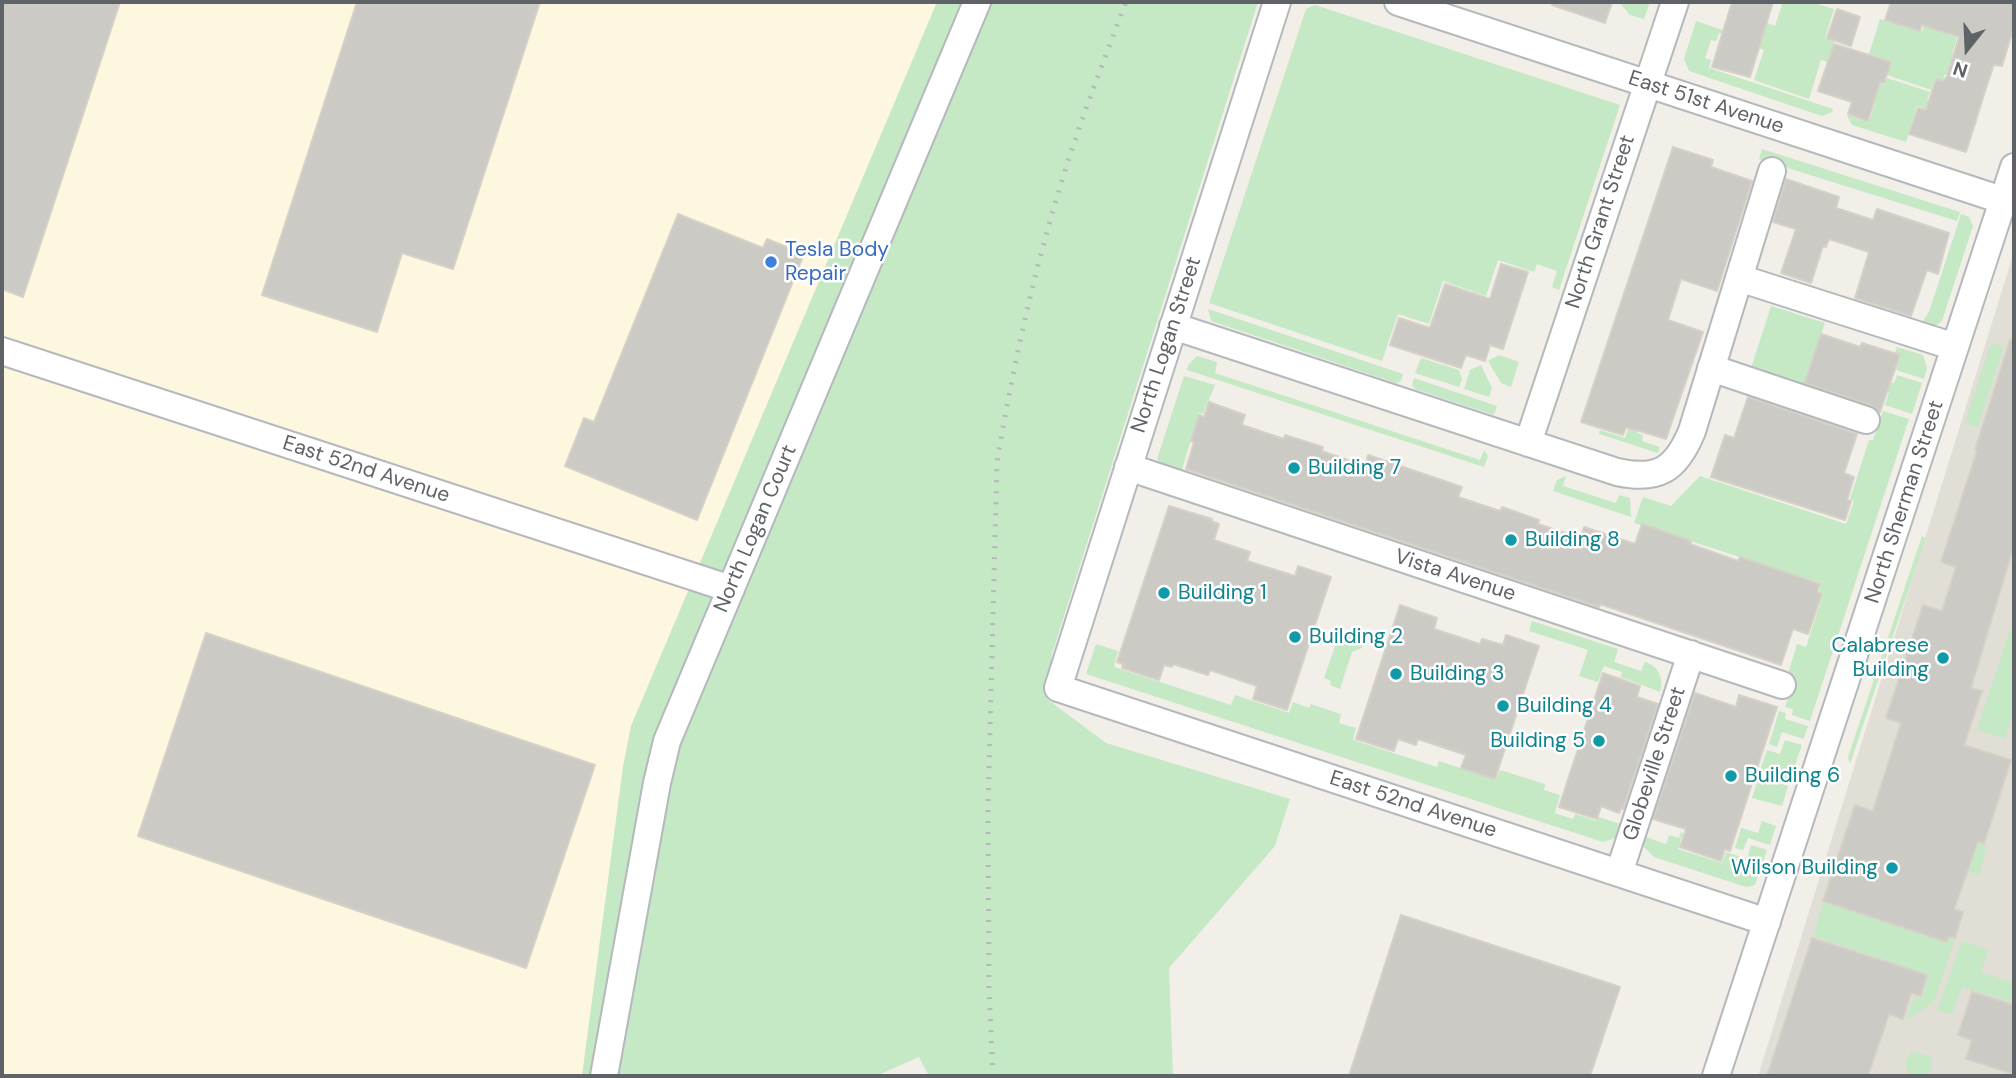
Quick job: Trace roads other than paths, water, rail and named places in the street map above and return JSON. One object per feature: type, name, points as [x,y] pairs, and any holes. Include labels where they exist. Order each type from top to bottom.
[{"type":"street","name":"North Logan Court","points":[[604,1076],[667,741],[977,2]]},
{"type":"street","name":"North Logan Street","points":[[1058,688],[1277,2]]},
{"type":"street","name":"East 51st Avenue","points":[[1398,2],[2009,202]]},
{"type":"street","name":"North Grant Street","points":[[1528,443],[1675,2]]},
{"type":"street","name":"North Sherman Street","points":[[1716,1076],[1955,346],[2009,202],[2014,167]]},
{"type":"street","points":[[1173,326],[1617,472],[1638,477],[1656,473],[1672,463],[1685,448],[1772,171]]},
{"type":"street","points":[[1739,278],[1955,346]]},
{"type":"street","name":"East 52nd Avenue","points":[[2,351],[731,589]]},
{"type":"street","points":[[1711,368],[1867,421]]},
{"type":"street","name":"Vista Avenue","points":[[1128,467],[1782,685]]},
{"type":"street","name":"Globeville Street","points":[[1619,873],[1691,654]]},
{"type":"street","name":"East 52nd Avenue","points":[[1058,688],[1768,922]]},
{"type":"railway","points":[[993,1076],[989,991],[988,809],[997,462],[1021,339],[1051,218],[1076,136],[1126,2]]},
{"type":"place","name":"Tesla Body Repair","points":[[771,262]]},
{"type":"place","name":"Building 7","points":[[1294,468]]},
{"type":"place","name":"Building 8","points":[[1511,540]]},
{"type":"place","name":"Building 1","points":[[1164,593]]},
{"type":"place","name":"Building 2","points":[[1295,637]]},
{"type":"place","name":"Calabrese Building","points":[[1943,658]]},
{"type":"place","name":"Building 3","points":[[1396,674]]},
{"type":"place","name":"Building 4","points":[[1503,706]]},
{"type":"place","name":"Building 5","points":[[1599,741]]},
{"type":"place","name":"Building 6","points":[[1731,776]]},
{"type":"place","name":"Wilson Building","points":[[1892,868]]}]
